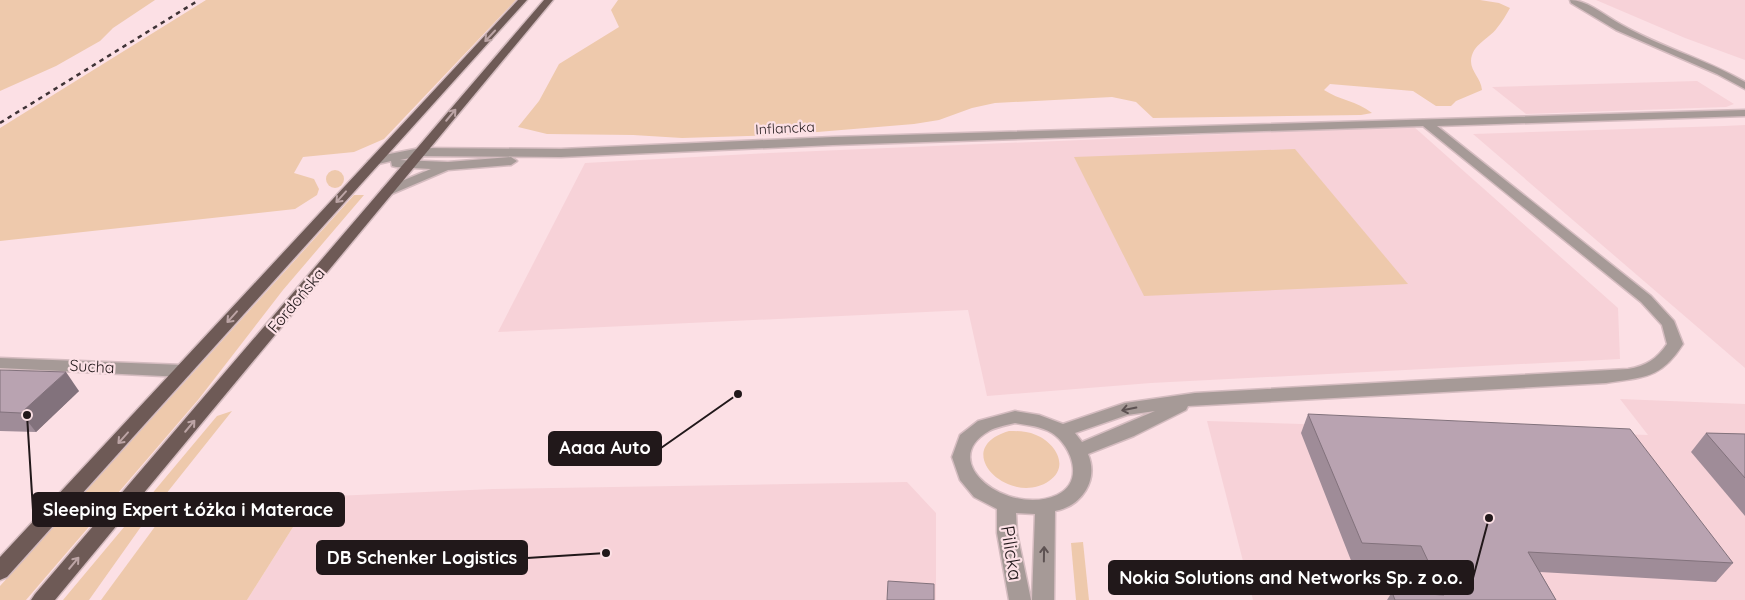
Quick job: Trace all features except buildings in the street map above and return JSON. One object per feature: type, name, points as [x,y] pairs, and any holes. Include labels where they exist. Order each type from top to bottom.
[{"type":"main road","points":[[0,571],[523,0]]},
{"type":"main road","name":"Fordońska","points":[[42,600],[549,0]]},
{"type":"street","points":[[1574,0],[1620,28],[1721,72],[1745,86]]},
{"type":"street","name":"Inflancka","points":[[374,161],[420,152],[561,153],[1009,135],[1745,114]]},
{"type":"street","points":[[1061,431],[1125,410],[1195,399],[1606,377],[1646,371],[1667,359],[1675,344],[1669,324],[1646,299],[1425,122]]},
{"type":"street","name":"Inflancka","points":[[374,161],[409,165],[448,166],[534,158],[561,153]]},
{"type":"street","name":"Inflancka","points":[[387,192],[448,166]]},
{"type":"street","name":"Sucha","points":[[0,363],[183,370]]},
{"type":"street","points":[[1079,450],[1128,431],[1195,399]]},
{"type":"street","points":[[1015,417],[1034,420],[1061,431],[1079,450],[1084,464],[1083,479],[1075,492],[1062,502],[1045,508],[1025,509],[1006,505],[980,492],[964,473],[961,461],[962,450],[968,436],[980,426],[996,420],[1015,417]]},
{"type":"street","name":"Pilicka","points":[[1006,505],[1007,533],[1020,600]]},
{"type":"street","name":"Pilicka","points":[[1043,600],[1045,508]]},
{"type":"shaded area","points":[[0,0],[155,0],[113,28],[100,41],[56,66],[0,91]]},
{"type":"shaded area","points":[[206,0],[516,0],[384,139],[354,152],[303,157],[294,173],[314,179],[319,189],[317,195],[295,209],[0,241],[0,128]]},
{"type":"shaded area","points":[[618,0],[1480,0],[1499,3],[1510,8],[1497,28],[1477,46],[1472,55],[1471,65],[1482,90],[1456,101],[1451,106],[1436,106],[1413,91],[1330,84],[1324,90],[1372,113],[1361,115],[1153,118],[1136,102],[1112,97],[995,103],[972,108],[939,120],[914,124],[781,135],[682,138],[633,135],[547,134],[518,127],[539,101],[559,64],[619,27],[611,10]]},
{"type":"shaded area","points":[[1596,0],[1745,0],[1745,60],[1685,38]]},
{"type":"shaded area","points":[[1697,81],[1734,104],[1726,107],[1526,114],[1492,87]]},
{"type":"shaded area","points":[[1745,125],[1745,368],[1473,134],[1724,126]]},
{"type":"shaded area","points":[[1413,126],[1618,308],[1620,359],[1151,383],[987,396],[968,310],[498,332],[585,163],[769,153]]},
{"type":"shaded area","points":[[1295,149],[1408,284],[1144,296],[1074,157]]},
{"type":"shaded area","points":[[335,170],[341,173],[344,179],[341,185],[335,188],[329,185],[326,179],[329,173]]},
{"type":"shaded area","points":[[354,195],[364,195],[283,290],[198,400],[26,600],[0,600],[0,586]]},
{"type":"shaded area","points":[[1620,399],[1745,404],[1745,600],[1253,600],[1207,421],[1648,435]]},
{"type":"shaded area","points":[[232,411],[150,514],[89,600],[63,600],[217,416]]},
{"type":"shaded area","points":[[1009,431],[1026,432],[1036,435],[1043,438],[1054,449],[1058,455],[1059,468],[1049,481],[1034,487],[1018,487],[1003,482],[991,473],[985,462],[984,450],[992,439]]},
{"type":"shaded area","points":[[907,482],[936,513],[936,600],[247,600],[312,497],[493,489]]},
{"type":"shaded area","points":[[312,497],[247,600],[101,600],[162,517]]},
{"type":"shaded area","points":[[1083,542],[1089,600],[1076,600],[1071,543]]},
{"type":"railway","points":[[0,123],[199,0]]},
{"type":"place","name":"Aaaa Auto","points":[[738,394]]},
{"type":"place","name":"Sleeping Expert Łóżka i Materace","points":[[27,415]]},
{"type":"place","name":"Nokia Solutions and Networks Sp. z o.o.","points":[[1489,518]]},
{"type":"place","name":"DB Schenker Logistics","points":[[606,553]]}]
